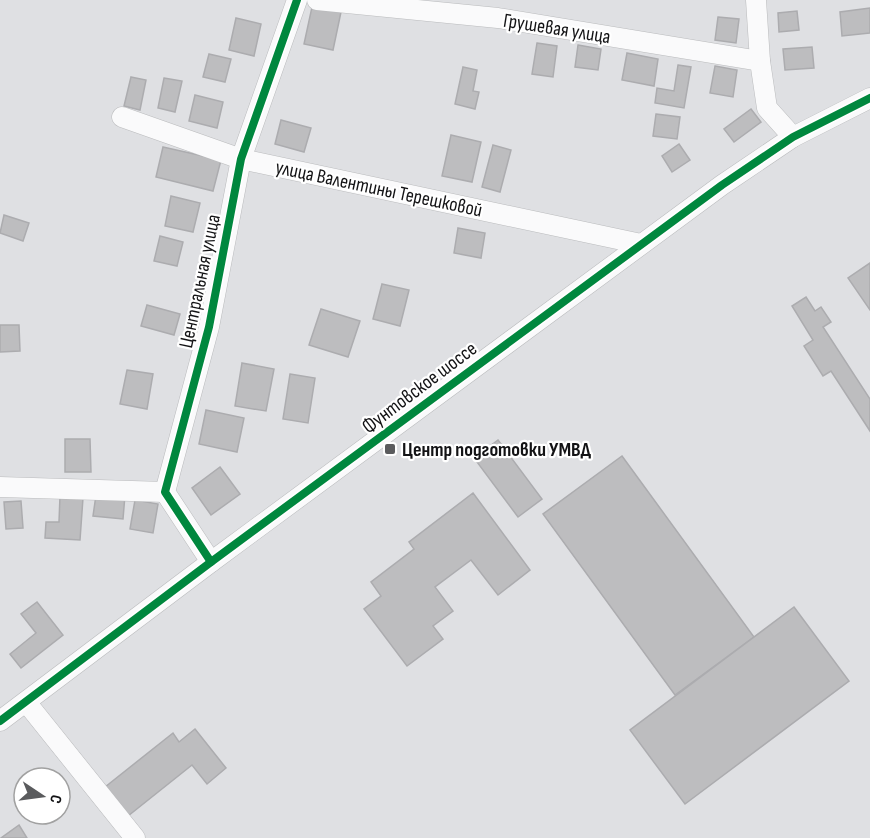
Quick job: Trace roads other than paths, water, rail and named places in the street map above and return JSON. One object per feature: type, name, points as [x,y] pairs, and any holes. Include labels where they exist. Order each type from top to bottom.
[{"type":"street","name":"Центральная улица","points":[[165,492],[209,327],[241,159],[297,0]]},
{"type":"street","name":"Грушевая улица","points":[[317,0],[498,18],[760,61]]},
{"type":"street","points":[[756,0],[760,61],[767,108],[793,137]]},
{"type":"street","name":"Фунтовское шоссе","points":[[0,721],[641,244],[793,137],[870,98]]},
{"type":"street","name":"улица Валентины Терешковой","points":[[122,117],[241,159],[641,244]]},
{"type":"street","points":[[0,487],[165,492],[211,562]]},
{"type":"street","points":[[26,702],[135,838]]},
{"type":"place","name":"Центр подготовки УМВД","points":[[390,449]]}]
